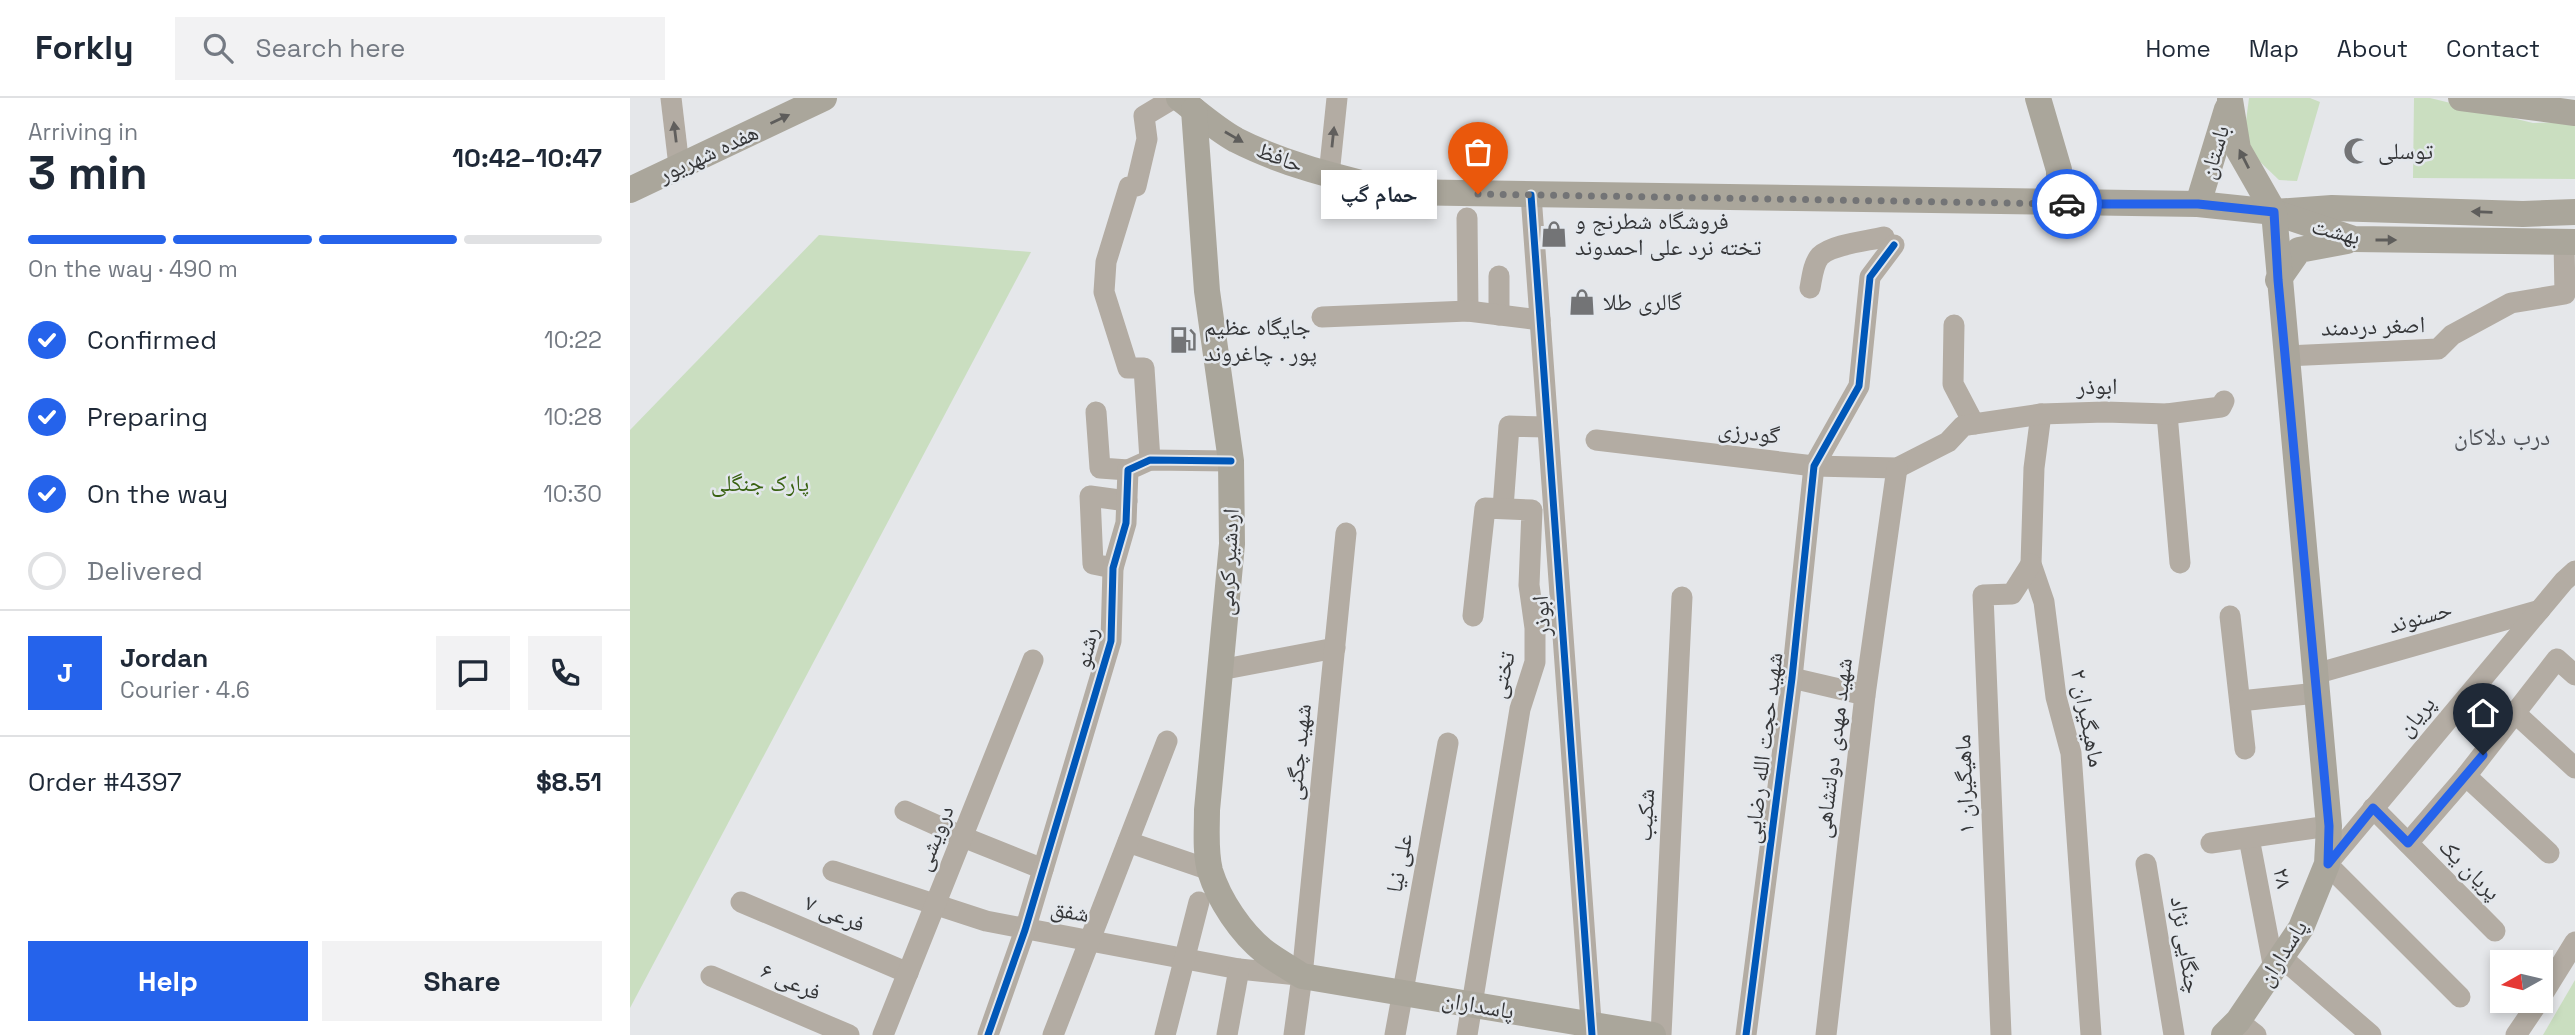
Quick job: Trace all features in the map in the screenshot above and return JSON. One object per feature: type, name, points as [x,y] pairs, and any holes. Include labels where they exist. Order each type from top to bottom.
[{"type":"main road","name":"هفده شهریور","points":[[630,190],[824,98]]},
{"type":"main road","points":[[2038,98],[2059,170],[2059,187],[2050,203]]},
{"type":"main road","points":[[2053,98],[2082,204]]},
{"type":"main road","points":[[2461,98],[2542,111],[2575,113]]},
{"type":"main road","name":"باستان","points":[[2198,204],[2230,99]]},
{"type":"main road","name":"باستان","points":[[2230,99],[2238,149],[2274,212]]},
{"type":"main road","name":"حافظ","points":[[1182,102],[1234,139],[1283,161],[1397,192],[2198,204],[2274,212]]},
{"type":"main road","name":"اردشیر کرمی","points":[[1182,102],[1231,461],[1232,544],[1208,810],[1210,870],[1217,890],[1237,922],[1264,950],[1302,976]]},
{"type":"main road","name":"بهشت","points":[[2274,212],[2332,208],[2523,214],[2575,212]]},
{"type":"main road","points":[[2274,212],[2329,826],[2328,864]]},
{"type":"main road","name":"بهشت","points":[[2274,212],[2354,239],[2569,242]]},
{"type":"main road","points":[[2523,214],[2523,242]]},
{"type":"main road","points":[[2278,280],[2299,250],[2354,239]]},
{"type":"main road","name":"پاسداران","points":[[2240,1031],[2277,963],[2301,928],[2328,864]]},
{"type":"main road","name":"پاسداران","points":[[1302,976],[1472,1004],[1591,1030],[1653,1035]]},
{"type":"street","points":[[671,98],[679,166]]},
{"type":"street","points":[[1329,175],[1338,98]]},
{"type":"street","points":[[1150,460],[1144,368],[1128,368],[1104,292],[1105,272],[1129,187],[1136,186],[1147,139],[1144,116],[1182,102]]},
{"type":"street","name":"ابوذر","points":[[1531,195],[1591,1030]]},
{"type":"street","points":[[1466,218],[1468,311]]},
{"type":"street","points":[[1810,288],[1814,268],[1821,255],[1842,246],[1889,241],[1870,277],[1859,386],[1814,466]]},
{"type":"street","name":"اصغر دردمند","points":[[2285,356],[2438,349],[2452,335],[2511,303],[2564,294],[2569,242]]},
{"type":"street","points":[[1499,275],[1499,315]]},
{"type":"street","points":[[1322,317],[1468,311],[1540,320]]},
{"type":"street","points":[[1954,325],[1953,384],[1975,424]]},
{"type":"street","name":"ابوذر","points":[[1897,468],[1948,442],[1964,426],[2041,414],[2167,414],[2221,407],[2224,401]]},
{"type":"street","points":[[1096,412],[1100,468],[1128,470],[1150,460],[1231,461]]},
{"type":"street","name":"ماهیگیران ۲","points":[[2041,414],[2034,468],[2031,564],[2044,602],[2056,697],[2071,753],[2091,1035]]},
{"type":"street","points":[[2167,414],[2180,563]]},
{"type":"street","points":[[1473,615],[1485,508],[1503,509],[1509,426],[1546,426]]},
{"type":"street","name":"گودرزی","points":[[1596,440],[1814,466],[1897,468]]},
{"type":"street","name":"شهید حجت الله رضایی","points":[[1746,1035],[1791,678],[1814,466]]},
{"type":"street","name":"شهید مهدی دولتشاهی","points":[[1826,1035],[1865,695],[1897,468]]},
{"type":"street","name":"رشنو","points":[[988,1035],[1025,930],[1111,641],[1113,568],[1126,523],[1128,470]]},
{"type":"street","points":[[1113,568],[1093,564],[1090,496],[1127,501]]},
{"type":"street","name":"تختی","points":[[1472,1004],[1520,709],[1535,662],[1535,628],[1529,585],[1532,510],[1503,509]]},
{"type":"street","name":"شهید چگنی","points":[[1294,1035],[1346,533]]},
{"type":"street","name":"ماهیگیران ۱","points":[[2001,1035],[1983,595],[2012,594],[2031,564]]},
{"type":"street","name":"پریان","points":[[2328,864],[2540,610],[2571,582]]},
{"type":"street","name":"شکیب","points":[[1661,1035],[1682,597]]},
{"type":"street","name":"حسنوند","points":[[2240,701],[2316,684],[2540,610]]},
{"type":"street","points":[[2230,616],[2245,749]]},
{"type":"street","points":[[1220,670],[1335,648]]},
{"type":"street","name":"پریان یک","points":[[2408,843],[2466,776],[2557,659],[2575,675]]},
{"type":"street","name":"درویشی","points":[[883,1035],[1033,660]]},
{"type":"street","points":[[1791,678],[1865,695]]},
{"type":"street","points":[[2515,713],[2575,768]]},
{"type":"street","points":[[1053,1035],[1167,741]]},
{"type":"street","name":"علی نیا","points":[[1395,1035],[1448,743]]},
{"type":"street","points":[[2466,776],[2549,853]]},
{"type":"street","name":"پریان یک","points":[[2373,808],[2495,931]]},
{"type":"street","points":[[905,811],[1043,869]]},
{"type":"street","points":[[2211,843],[2329,826]]},
{"type":"street","name":"۲۸","points":[[2249,838],[2277,963]]},
{"type":"street","points":[[1128,842],[1210,870]]},
{"type":"street","name":"چنگایی نژاد","points":[[2146,864],[2174,1035]]},
{"type":"street","points":[[2328,864],[2460,997]]},
{"type":"street","name":"شفق","points":[[834,871],[986,921],[1025,930],[1239,969],[1302,976]]},
{"type":"street","name":"فرعی ۷","points":[[741,902],[908,973]]},
{"type":"street","points":[[1166,1035],[1199,902]]},
{"type":"street","points":[[2553,978],[2575,942]]},
{"type":"street","points":[[2277,963],[2371,1035]]},
{"type":"street","points":[[1227,1035],[1239,969]]},
{"type":"street","name":"فرعی ۶","points":[[711,976],[849,1035]]},
{"type":"street","points":[[1467,1035],[1472,1004]]},
{"type":"street","points":[[2516,1035],[2531,1013]]},
{"type":"green space","points":[[2249,98],[2310,98],[2320,102],[2297,181],[2279,180],[2257,159],[2248,145],[2245,129]]},
{"type":"green space","points":[[2414,98],[2430,98],[2533,123],[2575,122],[2575,179],[2413,178]]},
{"type":"green space","name":"پارک جنگلی","points":[[819,235],[1031,252],[630,1008],[630,430]]},
{"type":"green space","points":[[2575,980],[2575,1035],[2543,1035]]},
{"type":"cycle path","points":[[1531,195],[1592,1035]]},
{"type":"cycle path","points":[[1746,1035],[1792,678],[1814,466],[1859,386],[1870,277],[1894,245]]},
{"type":"cycle path","points":[[988,1035],[1025,930],[1111,641],[1113,568],[1126,523],[1128,470],[1150,460],[1231,461]]},
{"type":"way so far","points":[[1478,194],[2067,204]]},
{"type":"place","name":"توسلی","points":[[2357,151]]},
{"type":"place","name":"حمام گپ","points":[[1478,194]]},
{"type":"place","name":"فروشگاه شطرنج و تخته نرد علی احمدوند","points":[[1554,234]]},
{"type":"place","name":"گالری طلا","points":[[1582,302]]},
{"type":"place","name":"جایگاه عظیم پور . چاغروند","points":[[1183,340]]},
{"type":"district","name":"درب دلاکان","points":[[2502,437]]},
{"type":"route","points":[[2067,204],[2198,204],[2274,212],[2329,826],[2328,864],[2373,808],[2408,843],[2483,755]]}]
